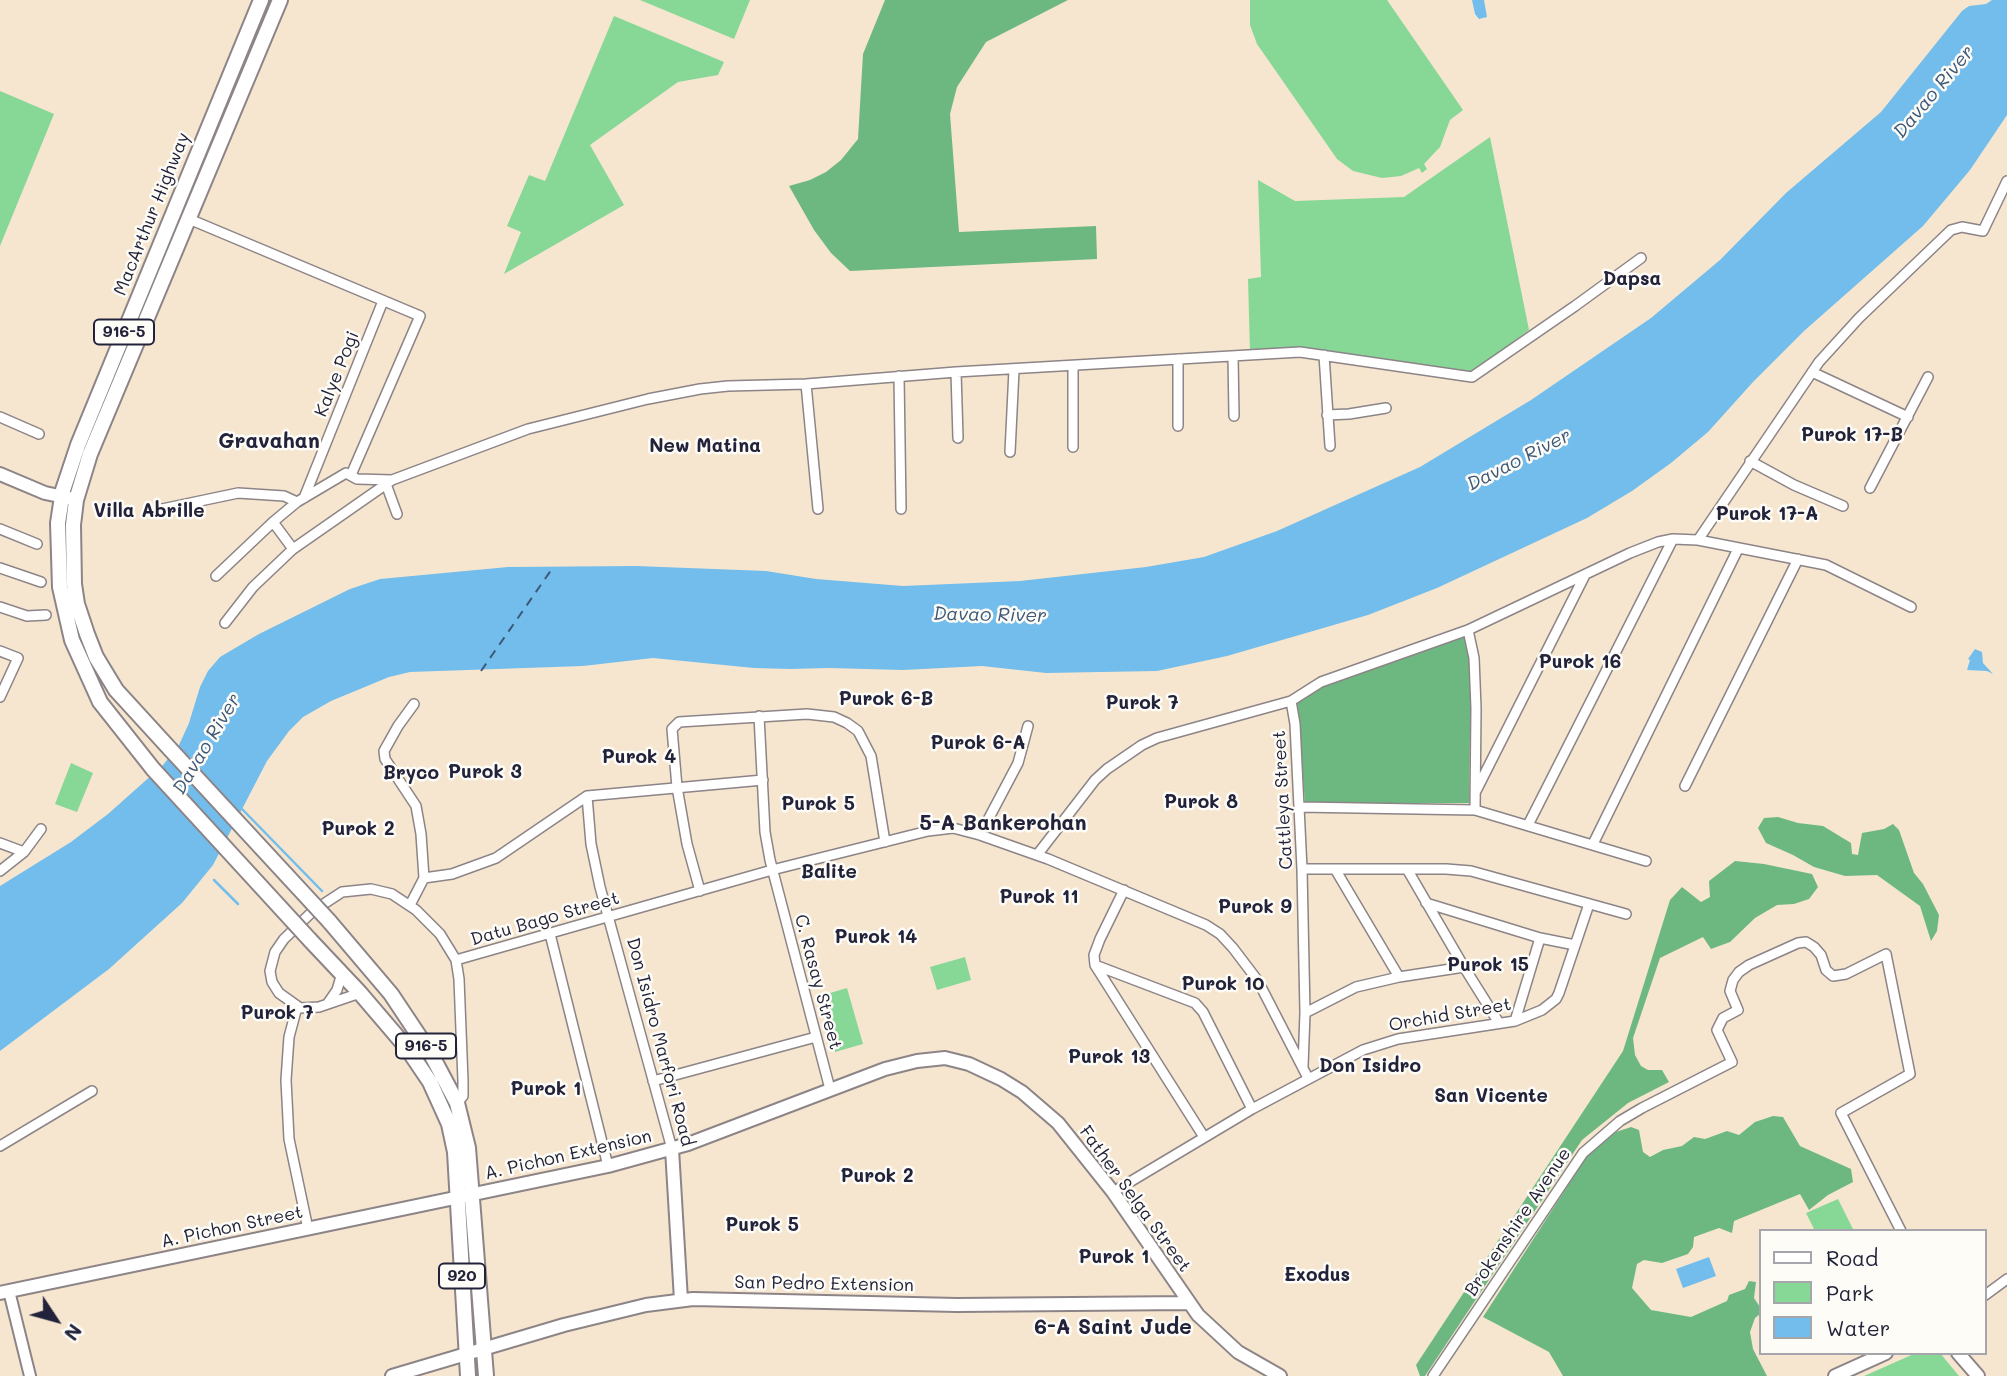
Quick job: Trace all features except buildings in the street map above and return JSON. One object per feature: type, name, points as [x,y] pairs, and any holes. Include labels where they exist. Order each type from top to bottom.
[{"type":"main road","name":"MacArthur Highway","points":[[261,0],[78,445],[69,498],[57,537],[58,569],[63,609],[72,640],[100,702],[153,769],[342,973]]},
{"type":"main road","name":"MacArthur Highway","points":[[280,0],[82,474],[69,498],[77,604],[96,657],[116,690],[329,921],[391,994],[431,1054],[457,1103]]},
{"type":"main road","points":[[0,474],[38,490],[69,498]]},
{"type":"main road","name":"916-5","points":[[342,973],[417,1061],[442,1106],[453,1140],[465,1197]]},
{"type":"main road","name":"Father Selga Street","points":[[673,1149],[885,1069],[926,1059],[945,1058],[969,1064],[1001,1079],[1040,1106],[1074,1140],[1113,1192],[1188,1303],[1238,1352],[1276,1375]]},
{"type":"main road","name":"916-5","points":[[457,1103],[468,1147],[465,1197]]},
{"type":"main road","name":"A. Pichon Extension","points":[[465,1197],[673,1149]]},
{"type":"main road","name":"Don Isidro Marfori Road","points":[[673,1149],[681,1300]]},
{"type":"main road","name":"A. Pichon Street","points":[[5,1292],[465,1197]]},
{"type":"main road","name":"920","points":[[465,1197],[485,1348],[486,1376]]},
{"type":"main road","name":"920","points":[[465,1197],[468,1376]]},
{"type":"main road","name":"San Pedro Extension","points":[[392,1376],[564,1325],[646,1305],[681,1300],[705,1298],[957,1305],[1188,1303]]},
{"type":"main road","points":[[1835,1376],[1882,1355]]},
{"type":"main road","points":[[1960,1355],[1978,1376]]},
{"type":"street","points":[[1698,540],[1812,372],[1858,318],[1951,230],[1956,227],[1983,231],[2007,181]]},
{"type":"street","points":[[189,219],[420,316],[351,475]]},
{"type":"street","points":[[225,623],[253,587],[293,549],[389,482],[528,429],[648,399],[728,386],[806,384],[956,372],[1300,352],[1472,377],[1641,258]]},
{"type":"street","name":"Kalye Pogi","points":[[301,500],[383,301]]},
{"type":"street","points":[[1324,355],[1330,446]]},
{"type":"street","points":[[1233,356],[1234,416]]},
{"type":"street","points":[[1178,359],[1178,426]]},
{"type":"street","points":[[1073,366],[1073,447]]},
{"type":"street","points":[[1010,452],[1014,369]]},
{"type":"street","points":[[956,372],[958,438]]},
{"type":"street","points":[[1812,372],[1908,417]]},
{"type":"street","points":[[899,376],[901,509]]},
{"type":"street","points":[[1870,488],[1928,377]]},
{"type":"street","points":[[806,384],[818,509]]},
{"type":"street","points":[[1327,415],[1386,408]]},
{"type":"street","points":[[0,417],[38,434]]},
{"type":"street","points":[[1750,461],[1794,485],[1843,506]]},
{"type":"street","points":[[216,576],[273,522],[301,500],[346,473],[357,479],[389,482]]},
{"type":"street","points":[[389,482],[397,514]]},
{"type":"street","points":[[162,509],[238,493],[301,500]]},
{"type":"street","points":[[273,522],[293,549]]},
{"type":"street","points":[[0,529],[37,544]]},
{"type":"street","points":[[1528,825],[1673,539]]},
{"type":"street","points":[[1037,855],[1095,780],[1129,753],[1157,738],[1291,701],[1321,682],[1468,630],[1630,553],[1673,539],[1698,540],[1826,565],[1843,571],[1910,607]]},
{"type":"street","points":[[1593,844],[1738,549]]},
{"type":"street","points":[[1685,786],[1798,559]]},
{"type":"street","points":[[0,568],[41,582]]},
{"type":"street","points":[[1476,791],[1584,577]]},
{"type":"street","points":[[0,607],[27,616],[47,615]]},
{"type":"street","points":[[1468,630],[1474,658],[1475,810]]},
{"type":"street","points":[[0,651],[18,658],[0,697]]},
{"type":"street","name":"Cattleya Street","points":[[1291,701],[1296,724],[1302,869],[1305,1013],[1303,1066]]},
{"type":"street","points":[[410,905],[424,878],[421,834],[416,806],[385,759],[384,751],[414,704]]},
{"type":"street","points":[[700,891],[687,844],[677,787],[672,729],[679,722],[820,714],[834,717],[858,731],[866,744],[875,770],[886,842]]},
{"type":"street","name":"C. Rasay Street","points":[[759,716],[766,842],[830,1089]]},
{"type":"street","points":[[980,835],[1018,763],[1028,726]]},
{"type":"street","points":[[424,878],[452,874],[496,858],[587,796],[762,780]]},
{"type":"street","name":"Don Isidro Marfori Road","points":[[587,796],[591,844],[608,918],[673,1149]]},
{"type":"street","points":[[1299,807],[1475,810],[1646,861]]},
{"type":"street","name":"Datu Bago Street","points":[[296,1007],[275,988],[270,971],[275,952],[301,922],[334,897],[357,889],[384,891],[410,905],[440,934],[456,960],[772,870],[941,828],[964,830],[1037,855],[1206,925],[1220,934],[1258,981],[1308,1078]]},
{"type":"street","points":[[0,870],[24,852],[41,830]]},
{"type":"street","points":[[0,843],[24,852]]},
{"type":"street","points":[[1302,869],[1471,871],[1626,914]]},
{"type":"street","points":[[1335,869],[1399,977]]},
{"type":"street","points":[[1407,870],[1500,1024]]},
{"type":"street","points":[[1124,890],[1100,939],[1094,955],[1095,965],[1204,1137]]},
{"type":"street","points":[[1426,902],[1540,938],[1575,945]]},
{"type":"street","name":"Orchid Street","points":[[1113,1192],[1252,1109],[1363,1050],[1387,1041],[1515,1021],[1542,1010],[1556,999],[1589,904]]},
{"type":"street","points":[[550,934],[608,1166]]},
{"type":"street","points":[[1515,1021],[1540,938]]},
{"type":"street","name":"Brokenshire Avenue","points":[[1433,1376],[1583,1153],[1607,1132],[1642,1108],[1732,1062],[1717,1030],[1723,1018],[1738,1010],[1730,991],[1733,980],[1749,965],[1798,943],[1806,942],[1814,947],[1821,955],[1826,970],[1833,976],[1846,974],[1886,954],[1910,1074],[1841,1113],[1900,1229]]},
{"type":"street","points":[[456,960],[463,1081],[463,1096],[457,1103]]},
{"type":"street","points":[[1095,965],[1195,1003],[1203,1012],[1252,1109]]},
{"type":"street","points":[[1305,1013],[1356,987],[1464,967]]},
{"type":"street","points":[[327,1004],[337,990],[342,973]]},
{"type":"street","points":[[308,1229],[289,1139],[286,1080],[289,1037],[296,1007],[309,1009],[360,993]]},
{"type":"street","points":[[653,1081],[816,1037]]},
{"type":"street","points":[[0,1146],[93,1091]]},
{"type":"street","points":[[1986,1295],[2007,1279]]},
{"type":"street","points":[[5,1292],[30,1376]]},
{"type":"green space","points":[[640,0],[750,0],[734,39]]},
{"type":"green space","points":[[885,0],[1068,0],[986,42],[957,87],[950,114],[959,232],[1096,226],[1097,259],[850,271],[831,253],[814,230],[789,186],[826,172],[841,160],[858,139],[863,54]]},
{"type":"green space","points":[[1250,0],[1387,0],[1463,110],[1450,120],[1440,147],[1424,164],[1427,169],[1422,173],[1419,168],[1401,176],[1382,178],[1353,171],[1337,159],[1257,44],[1250,25]]},
{"type":"green space","points":[[614,16],[724,62],[718,75],[678,82],[590,145],[624,205],[504,274],[521,232],[507,226],[529,175],[545,181]]},
{"type":"green space","points":[[0,91],[54,114],[0,246]]},
{"type":"green space","points":[[1490,137],[1529,330],[1472,373],[1299,347],[1250,352],[1248,279],[1261,277],[1258,180],[1295,201],[1404,197]]},
{"type":"green space","points":[[1464,636],[1471,661],[1469,803],[1305,803],[1297,703],[1320,687]]},
{"type":"green space","points":[[71,763],[93,773],[77,812],[55,804]]},
{"type":"green space","points":[[1778,817],[1823,826],[1851,843],[1852,854],[1858,855],[1862,833],[1884,829],[1893,824],[1899,830],[1914,873],[1923,884],[1939,915],[1937,931],[1931,941],[1920,906],[1877,875],[1845,876],[1814,867],[1766,843],[1758,828],[1764,818]]},
{"type":"green space","points":[[1735,861],[1812,874],[1818,887],[1809,899],[1794,904],[1777,905],[1755,918],[1730,942],[1711,949],[1703,937],[1660,958],[1633,1038],[1635,1055],[1641,1066],[1648,1070],[1662,1070],[1669,1082],[1628,1103],[1582,1140],[1425,1376],[1420,1376],[1416,1365],[1623,1051],[1670,900],[1682,887],[1701,902],[1710,897],[1709,881]]},
{"type":"green space","points":[[965,957],[971,980],[937,990],[930,967]]},
{"type":"green space","points":[[847,988],[863,1044],[835,1052],[820,996]]},
{"type":"green space","points":[[1773,1116],[1783,1117],[1800,1146],[1851,1169],[1853,1182],[1828,1195],[1809,1210],[1800,1194],[1734,1221],[1732,1233],[1719,1228],[1694,1237],[1693,1247],[1688,1254],[1662,1263],[1644,1260],[1637,1264],[1632,1288],[1651,1310],[1691,1317],[1727,1301],[1729,1295],[1745,1289],[1749,1281],[1756,1282],[1754,1298],[1758,1304],[1758,1316],[1750,1332],[1753,1349],[1767,1376],[1563,1376],[1549,1352],[1483,1317],[1587,1156],[1616,1132],[1631,1127],[1639,1130],[1643,1152],[1650,1157],[1663,1150],[1682,1146],[1694,1137],[1705,1139],[1727,1131],[1739,1135],[1755,1122]]},
{"type":"green space","points":[[1838,1199],[1853,1229],[1814,1229],[1806,1213]]},
{"type":"green space","points":[[1911,1355],[1942,1355],[1959,1376],[1864,1376]]},
{"type":"water","points":[[1472,0],[1484,0],[1487,17],[1479,19]]},
{"type":"water","name":"Davao River","points":[[1992,0],[2007,0],[2007,115],[1970,170],[1923,226],[1804,331],[1708,432],[1632,491],[1587,518],[1437,588],[1368,615],[1227,656],[1157,671],[1046,673],[982,666],[903,670],[790,669],[653,658],[583,666],[410,672],[389,677],[331,701],[303,717],[267,761],[213,865],[182,903],[109,969],[0,1051],[0,886],[71,842],[108,814],[163,765],[179,745],[208,671],[220,657],[259,634],[350,589],[380,579],[508,567],[636,566],[766,571],[816,579],[903,586],[1020,581],[1146,567],[1204,557],[1277,531],[1420,467],[1531,400],[1651,318],[1720,260],[1786,193],[1881,112],[1962,11],[1969,6],[1986,4]]},
{"type":"water","points":[[1975,649],[1982,652],[1983,663],[1993,674],[1967,670],[1968,659]]},
{"type":"water","points":[[1709,1257],[1716,1276],[1683,1288],[1676,1269]]},
{"type":"waterway","points":[[241,808],[322,891]]},
{"type":"waterway","points":[[214,880],[238,904]]},
{"type":"ferry route","points":[[481,671],[554,566]]},
{"type":"district","name":"Dapsa","points":[[1632,279]]},
{"type":"district","name":"Purok 17-B","points":[[1852,435]]},
{"type":"district","name":"Gravahan","points":[[269,442]]},
{"type":"district","name":"New Matina","points":[[705,446]]},
{"type":"district","name":"Villa Abrille","points":[[149,511]]},
{"type":"district","name":"Purok 17-A","points":[[1767,514]]},
{"type":"district","name":"Purok 16","points":[[1580,662]]},
{"type":"district","name":"Purok 6-B","points":[[886,699]]},
{"type":"district","name":"Purok 7","points":[[1142,703]]},
{"type":"district","name":"Purok 6-A","points":[[978,743]]},
{"type":"district","name":"Purok 4","points":[[639,757]]},
{"type":"district","name":"Purok 3","points":[[485,772]]},
{"type":"district","name":"Bryco","points":[[411,773]]},
{"type":"district","name":"Purok 8","points":[[1201,802]]},
{"type":"district","name":"Purok 5","points":[[818,804]]},
{"type":"district","name":"5-A Bankerohan","points":[[1003,824]]},
{"type":"district","name":"Purok 2","points":[[358,829]]},
{"type":"district","name":"Balite","points":[[829,872]]},
{"type":"district","name":"Purok 11","points":[[1039,897]]},
{"type":"district","name":"Purok 9","points":[[1255,907]]},
{"type":"district","name":"Purok 14","points":[[876,937]]},
{"type":"district","name":"Purok 15","points":[[1488,965]]},
{"type":"district","name":"Purok 10","points":[[1223,984]]},
{"type":"district","name":"Purok 7","points":[[277,1013]]},
{"type":"district","name":"Purok 13","points":[[1109,1057]]},
{"type":"district","name":"Don Isidro","points":[[1370,1066]]},
{"type":"district","name":"Purok 1","points":[[546,1089]]},
{"type":"district","name":"San Vicente","points":[[1491,1096]]},
{"type":"district","name":"Purok 2","points":[[877,1176]]},
{"type":"district","name":"Purok 5","points":[[762,1225]]},
{"type":"district","name":"Purok 1","points":[[1114,1257]]},
{"type":"district","name":"Exodus","points":[[1317,1275]]},
{"type":"district","name":"6-A Saint Jude","points":[[1113,1328]]}]
